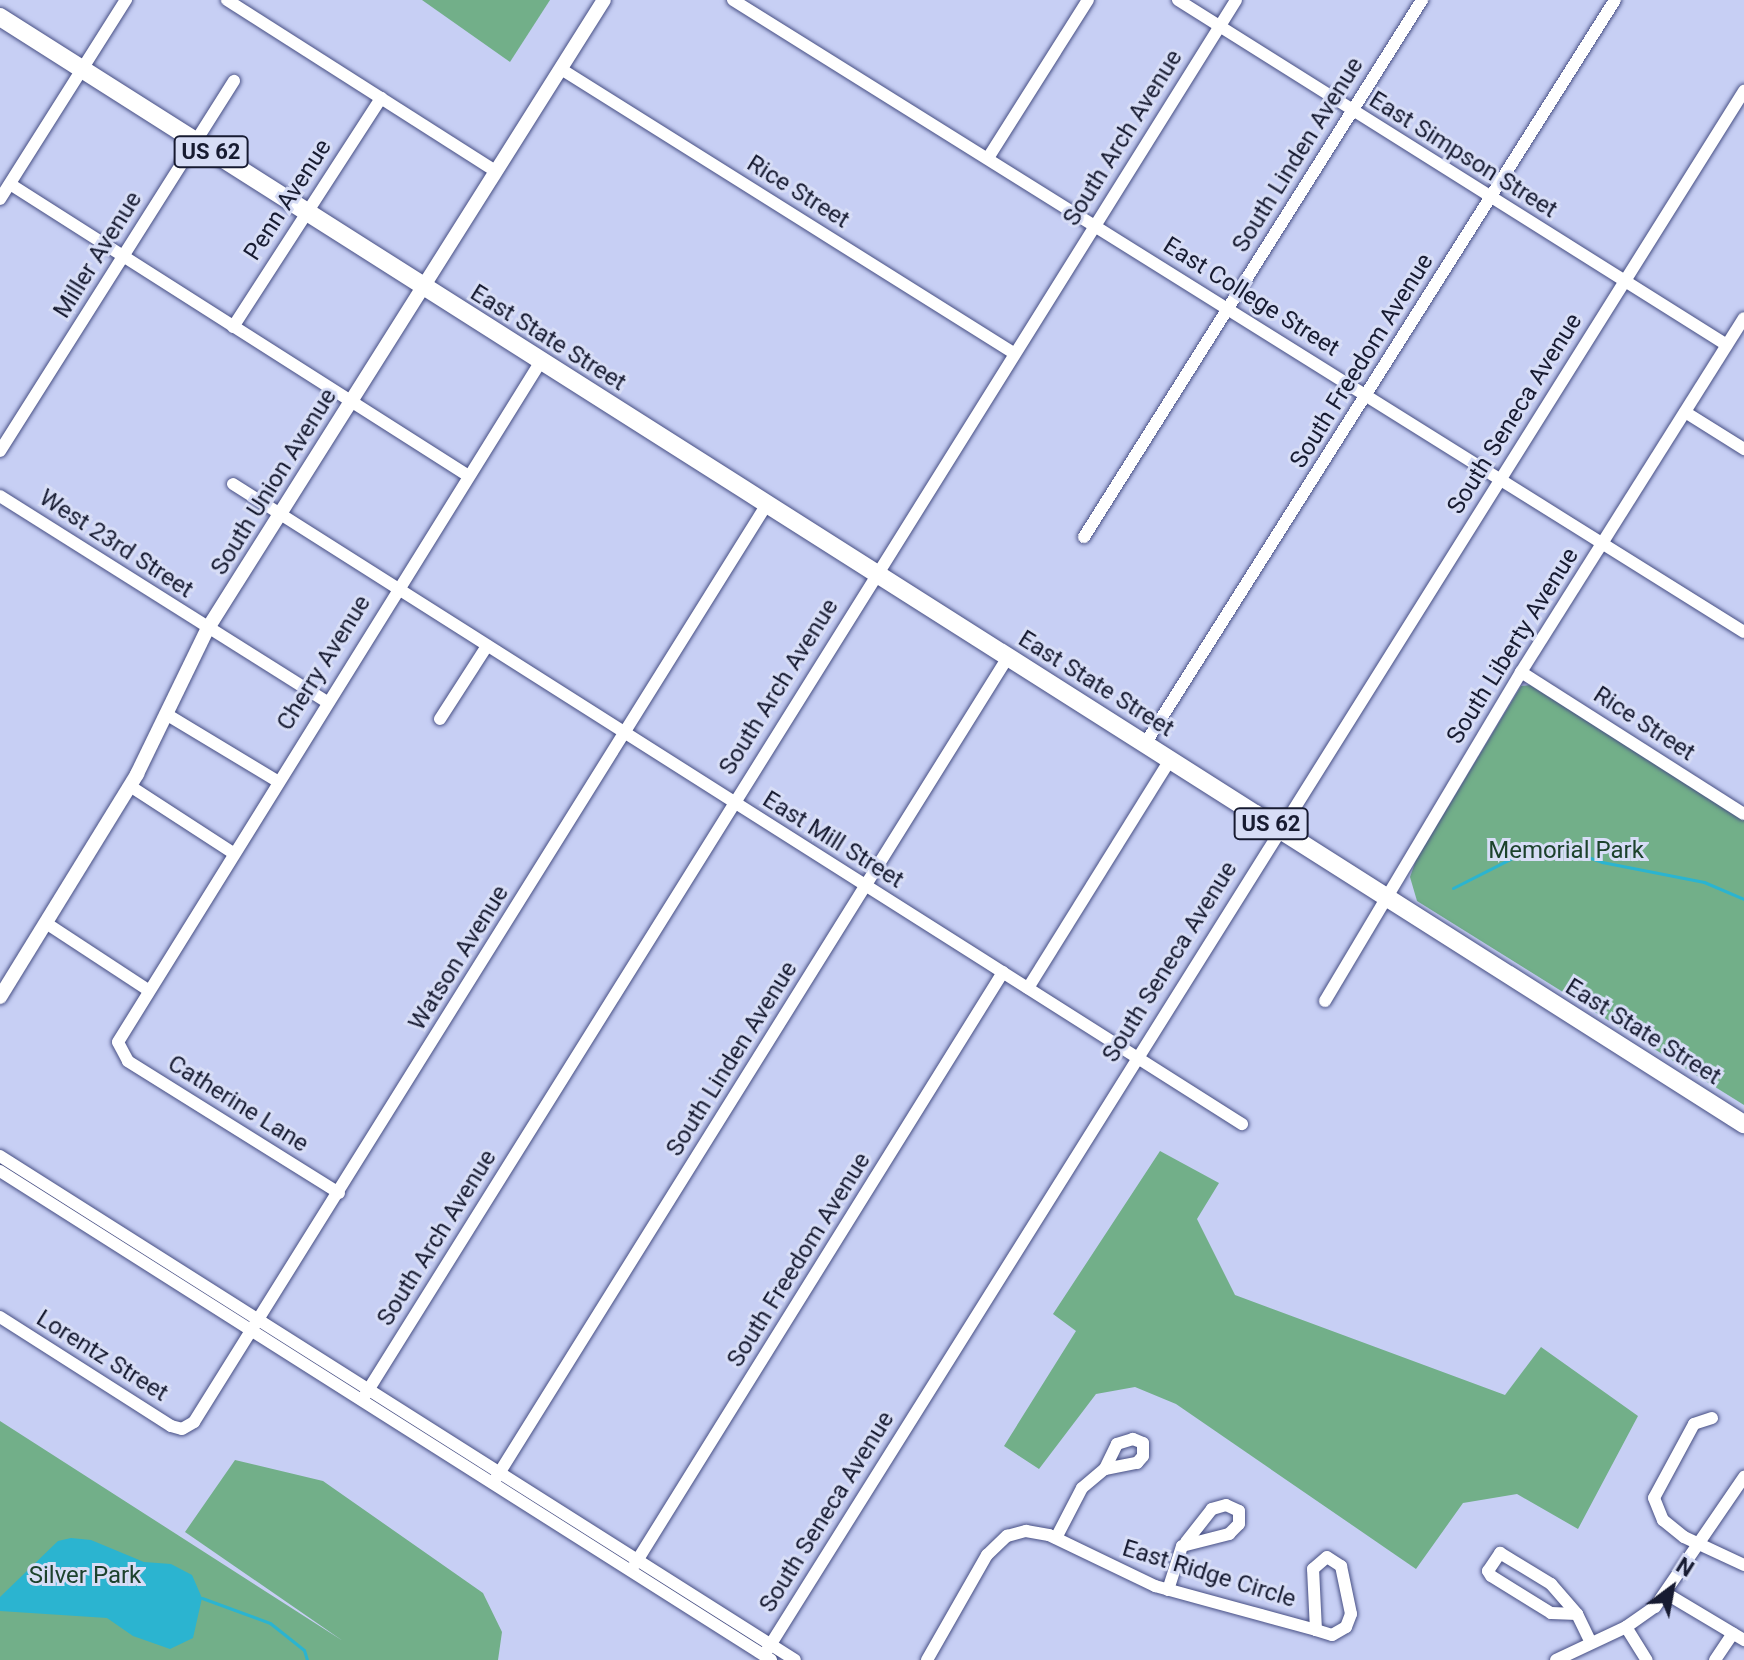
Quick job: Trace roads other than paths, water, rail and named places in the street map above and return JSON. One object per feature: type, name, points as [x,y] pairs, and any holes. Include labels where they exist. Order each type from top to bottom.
[{"type":"highway","name":"US 62","points":[[0,17],[422,286]]},
{"type":"highway","name":"East State Street","points":[[422,286],[1744,1124]]},
{"type":"main road","name":"South Union Avenue","points":[[0,997],[130,786],[208,628],[604,0]]},
{"type":"street","points":[[0,199],[126,0]]},
{"type":"street","points":[[227,0],[495,171]]},
{"type":"street","name":"East College Street","points":[[733,0],[1744,632]]},
{"type":"street","points":[[988,158],[1088,0]]},
{"type":"street","name":"East Simpson Street","points":[[1178,0],[1727,345]]},
{"type":"street","name":"South Arch Avenue","points":[[365,1394],[1012,352],[1236,0]]},
{"type":"street","name":"South Linden Avenue","points":[[1084,537],[1422,0]]},
{"type":"street","name":"South Freedom Avenue","points":[[1145,744],[1615,0]]},
{"type":"street","name":"Rice Street","points":[[561,69],[1012,352]]},
{"type":"street","name":"Miller Avenue","points":[[0,451],[234,81]]},
{"type":"street","name":"South Seneca Avenue","points":[[769,1653],[1278,829],[1744,91]]},
{"type":"street","name":"Penn Avenue","points":[[233,327],[381,98]]},
{"type":"street","points":[[10,184],[467,475]]},
{"type":"street","name":"South Liberty Avenue","points":[[1325,1001],[1384,896],[1521,672],[1744,318]]},
{"type":"street","name":"Cherry Avenue","points":[[118,1049],[120,1035],[541,361]]},
{"type":"street","points":[[1685,412],[1744,449]]},
{"type":"street","name":"East Mill Street","points":[[233,484],[1242,1124]]},
{"type":"street","name":"West 23rd Street","points":[[0,496],[326,701]]},
{"type":"street","name":"Watson Avenue","points":[[182,1429],[201,1414],[257,1326],[767,504]]},
{"type":"street","points":[[440,719],[487,646]]},
{"type":"street","name":"South Linden Avenue","points":[[497,1478],[1008,657]]},
{"type":"street","name":"Rice Street","points":[[1521,672],[1744,814]]},
{"type":"street","points":[[166,714],[277,781]]},
{"type":"street","points":[[1028,988],[1170,760]]},
{"type":"street","points":[[130,786],[233,853]]},
{"type":"street","points":[[46,923],[148,990]]},
{"type":"street","name":"South Freedom Avenue","points":[[634,1565],[1003,972]]},
{"type":"street","name":"Catherine Lane","points":[[118,1049],[128,1061],[339,1193]]},
{"type":"street","points":[[1,1163],[769,1653],[795,1660]]},
{"type":"street","name":"Lorentz Street","points":[[0,1317],[182,1429]]},
{"type":"street","points":[[1712,1418],[1694,1424],[1654,1498],[1663,1520],[1700,1546],[1744,1565]]},
{"type":"street","points":[[1056,1538],[1072,1502],[1105,1469]]},
{"type":"street","points":[[1556,1660],[1626,1627],[1667,1594],[1744,1477]]},
{"type":"street","name":"East Ridge Circle","points":[[927,1660],[951,1611],[996,1544],[1026,1531],[1056,1538],[1115,1570],[1168,1590],[1316,1630],[1338,1633],[1351,1614],[1341,1566],[1327,1557],[1313,1569],[1316,1630]]},
{"type":"street","points":[[1168,1590],[1186,1542]]},
{"type":"street","points":[[1577,1614],[1551,1613],[1491,1576],[1488,1571],[1500,1553],[1531,1567],[1577,1614],[1591,1643]]},
{"type":"street","points":[[1667,1594],[1738,1636],[1715,1660]]},
{"type":"street","points":[[1626,1627],[1647,1660]]},
{"type":"water","points":[[71,1538],[91,1540],[144,1562],[171,1564],[192,1575],[202,1598],[193,1638],[170,1649],[133,1636],[107,1618],[0,1611],[0,1597],[58,1541]]},
{"type":"waterway","points":[[1453,888],[1526,851],[1557,846],[1602,862],[1704,882],[1744,899]]},
{"type":"waterway","points":[[202,1598],[270,1623],[304,1650],[307,1660]]},
{"type":"park label","name":"Memorial Park","points":[[1566,851]]},
{"type":"park label","name":"Silver Park","points":[[85,1576]]}]
